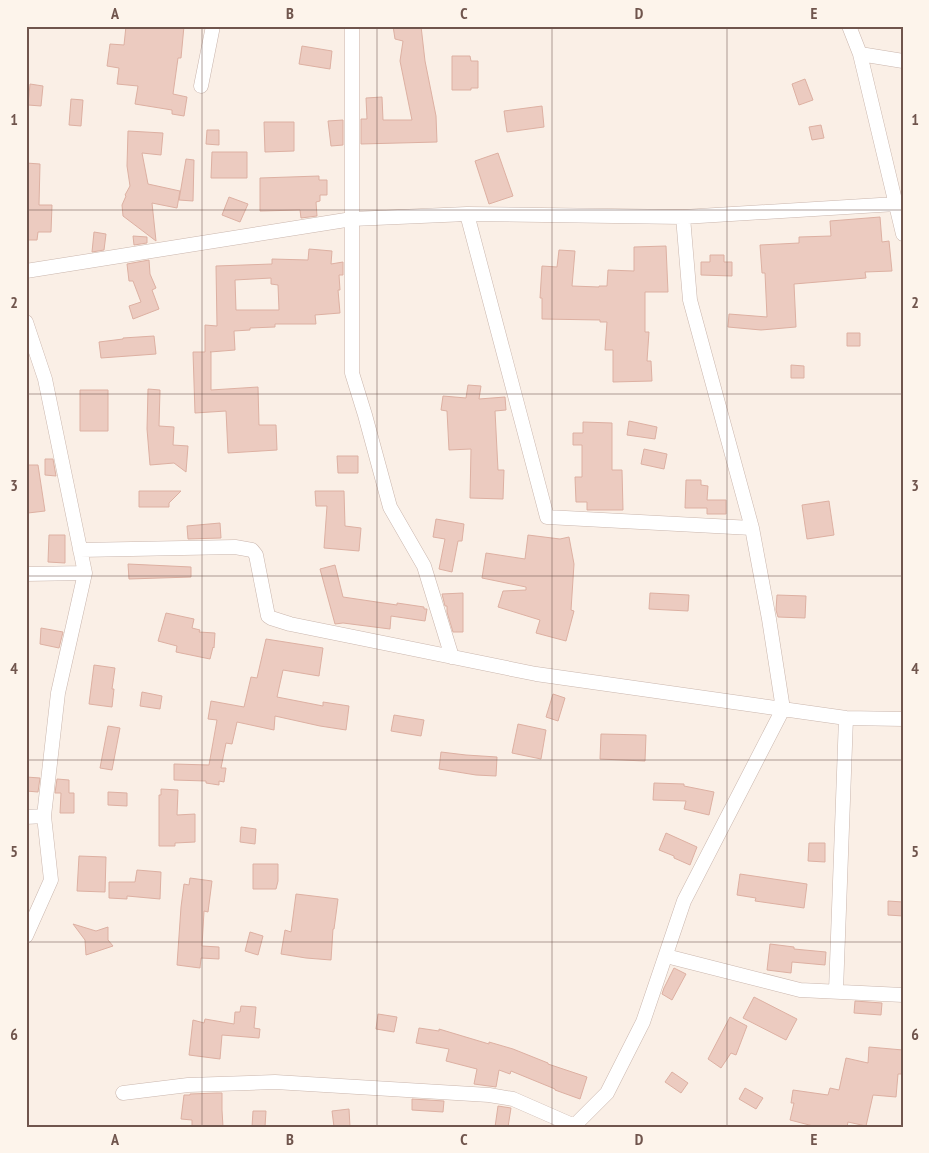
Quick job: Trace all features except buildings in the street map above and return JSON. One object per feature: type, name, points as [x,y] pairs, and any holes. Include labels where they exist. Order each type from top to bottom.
[{"type":"street","points":[[201,86],[212,26]]},
{"type":"street","points":[[352,26],[352,374],[390,506],[424,566],[452,657]]},
{"type":"street","points":[[849,26],[860,54],[903,234]]},
{"type":"street","points":[[860,54],[903,61]]},
{"type":"street","points":[[26,271],[352,219],[467,214],[683,218],[896,204]]},
{"type":"street","points":[[467,214],[548,516],[752,528]]},
{"type":"street","points":[[123,1093],[188,1085],[275,1082],[489,1095],[513,1099],[576,1126],[607,1093],[643,1022],[684,900],[783,709],[752,528],[690,300],[683,218]]},
{"type":"street","points":[[26,322],[45,379],[85,573],[58,692],[44,816],[51,880],[26,936]]},
{"type":"street","points":[[80,550],[235,547],[252,550],[256,555],[268,616],[290,624],[536,674],[846,718],[903,719]]},
{"type":"street","points":[[26,574],[85,573]]},
{"type":"street","points":[[836,991],[846,718]]},
{"type":"street","points":[[26,817],[44,816]]},
{"type":"street","points":[[666,956],[800,990],[903,995]]}]
